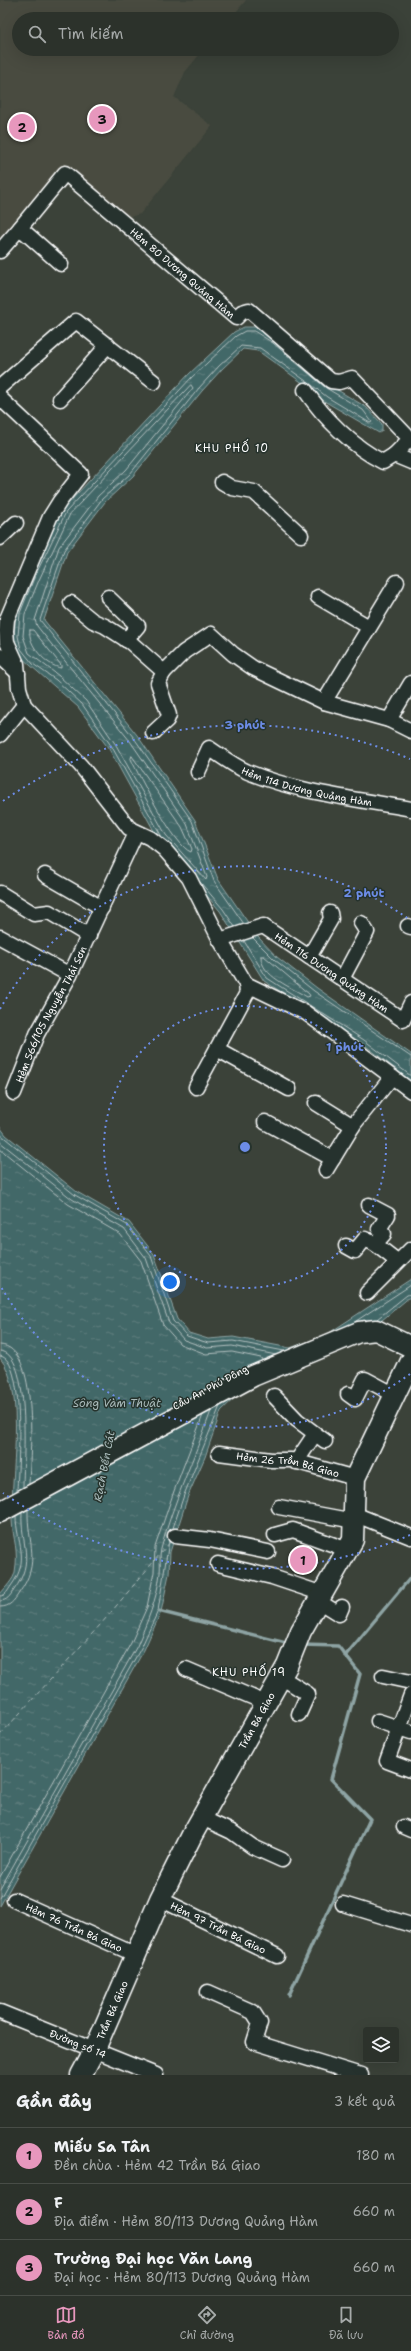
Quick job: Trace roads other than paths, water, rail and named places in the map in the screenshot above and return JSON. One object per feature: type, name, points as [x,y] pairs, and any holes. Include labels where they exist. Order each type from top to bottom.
[{"type":"main road","name":"Cầu An Phú Đông","points":[[0,1499],[249,1366],[360,1320],[374,1318],[382,1326],[359,1332],[253,1376],[0,1512]]},
{"type":"main road","points":[[382,1326],[411,1334]]},
{"type":"main road","points":[[382,1326],[411,1347]]},
{"type":"main road","name":"Trần Bá Giao","points":[[81,2075],[95,2049],[134,1954],[160,1899],[202,1818],[284,1672],[301,1631],[353,1540],[355,1478],[411,1361]]},
{"type":"street","name":"Hẻm 80 Dương Quảng Hàm","points":[[20,228],[65,173],[236,318],[242,312],[249,310],[331,381],[339,382],[352,378],[410,438],[394,454],[384,461],[380,461],[351,439],[328,418],[305,390]]},
{"type":"street","points":[[0,251],[20,228],[61,264]]},
{"type":"street","points":[[0,387],[76,321],[154,382]]},
{"type":"street","points":[[60,399],[108,345]]},
{"type":"street","points":[[0,398],[81,474],[60,500],[50,517],[7,618],[7,642],[17,664],[19,688],[24,705],[81,766],[120,818],[136,833],[150,838],[164,849],[189,878],[220,940],[246,984],[247,993],[196,1087]]},
{"type":"street","points":[[394,454],[411,462]]},
{"type":"street","points":[[222,482],[232,488],[254,492],[301,535]]},
{"type":"street","points":[[0,538],[16,523]]},
{"type":"street","points":[[324,702],[397,582]]},
{"type":"street","points":[[108,597],[138,626],[126,640]]},
{"type":"street","points":[[318,597],[369,627]]},
{"type":"street","points":[[71,603],[93,621],[126,640],[164,672]]},
{"type":"street","points":[[153,733],[167,720],[169,715],[158,683],[164,672],[184,652],[211,634],[233,654],[253,668],[324,702],[389,720],[411,731]]},
{"type":"street","points":[[0,656],[19,674]]},
{"type":"street","points":[[389,720],[411,683]]},
{"type":"street","points":[[0,735],[24,705]]},
{"type":"street","name":"Hẻm 114 Dương Quảng Hàm","points":[[198,772],[209,748],[247,771],[266,778],[315,791],[411,809]]},
{"type":"street","name":"Hẻm 566/105 Nguyễn Thái Sơn","points":[[14,1094],[37,1034],[70,975],[136,833]]},
{"type":"street","points":[[45,875],[102,908]]},
{"type":"street","name":"Hẻm 566/105 Nguyễn Thái Sơn","points":[[0,893],[34,914],[49,912],[89,936]]},
{"type":"street","points":[[309,957],[331,919],[330,913]]},
{"type":"street","points":[[342,979],[367,932],[361,923]]},
{"type":"street","name":"Hẻm 116 Dương Quảng Hàm","points":[[220,940],[263,926],[403,1020],[411,1003]]},
{"type":"street","points":[[0,937],[70,975]]},
{"type":"street","points":[[246,984],[306,1013],[411,1091]]},
{"type":"street","points":[[217,1049],[289,1089]]},
{"type":"street","points":[[265,1122],[330,1164],[353,1126],[392,1077]]},
{"type":"street","points":[[316,1103],[353,1126]]},
{"type":"street","points":[[369,1205],[388,1215],[379,1229],[384,1234],[375,1244]]},
{"type":"street","points":[[346,1246],[355,1251],[365,1239],[375,1244],[397,1261]]},
{"type":"street","points":[[367,1293],[397,1261],[411,1249]]},
{"type":"street","points":[[348,1394],[355,1399],[365,1379],[395,1394]]},
{"type":"street","points":[[274,1396],[320,1438],[296,1462]]},
{"type":"street","name":"Hẻm 26 Trần Bá Giao","points":[[219,1453],[296,1462],[355,1478]]},
{"type":"street","points":[[279,1507],[354,1518],[411,1537]]},
{"type":"street","points":[[275,1535],[293,1530],[348,1550]]},
{"type":"street","points":[[175,1536],[210,1540],[268,1552]]},
{"type":"street","points":[[218,1564],[272,1577],[320,1597],[339,1614],[342,1607]]},
{"type":"street","points":[[186,1668],[266,1703]]},
{"type":"street","points":[[284,1672],[308,1694],[299,1714]]},
{"type":"street","points":[[383,1676],[411,1682]]},
{"type":"street","points":[[411,1695],[405,1730],[387,1761],[411,1770]]},
{"type":"street","points":[[378,1721],[405,1730]]},
{"type":"street","points":[[202,1818],[232,1832],[252,1847],[282,1860]]},
{"type":"street","name":"Hẻm 97 Trần Bá Giao","points":[[160,1899],[277,1956]]},
{"type":"street","name":"Hẻm 76 Trần Bá Giao","points":[[14,1900],[134,1954]]},
{"type":"street","points":[[343,1904],[411,1926]]},
{"type":"street","points":[[208,1992],[253,2012],[260,2023],[254,2042],[361,2075]]},
{"type":"street","name":"Đường số 14","points":[[0,2012],[95,2049],[156,2075]]},
{"type":"water","points":[[244,327],[255,327],[275,340],[329,385],[366,407],[382,424],[382,431],[379,433],[324,401],[311,389],[258,351],[243,349],[202,391],[133,476],[105,502],[67,552],[44,620],[137,735],[195,820],[218,879],[258,937],[277,957],[317,988],[411,1054],[411,1081],[362,1043],[264,981],[220,911],[159,840],[109,749],[78,707],[22,658],[17,650],[14,637],[16,612],[30,576],[63,509],[189,374],[234,332]]},
{"type":"water","name":"Sông Vàm Thuật","points":[[0,1127],[6,1135],[77,1192],[129,1222],[154,1254],[177,1319],[189,1333],[208,1339],[233,1337],[290,1348],[326,1335],[411,1279],[411,1296],[364,1335],[251,1382],[221,1411],[205,1457],[188,1496],[170,1552],[169,1574],[161,1612],[144,1650],[0,1906],[0,1594],[13,1578],[16,1564],[16,1551],[12,1520],[15,1413],[13,1391],[8,1372],[0,1358]]},
{"type":"waterway","points":[[345,1656],[411,1577]]},
{"type":"waterway","points":[[158,1611],[290,1644]]},
{"type":"waterway","points":[[289,1995],[370,1819],[331,1779],[360,1674],[338,1646],[302,1645]]},
{"type":"place","name":"Trường Đại học Văn Lang","points":[[102,119]]},
{"type":"place","name":"F","points":[[22,127]]},
{"type":"place","name":"Miếu Sa Tân","points":[[303,1560]]},
{"type":"district","name":"KHU PHỐ 10","points":[[232,448]]},
{"type":"district","name":"KHU PHỐ 19","points":[[249,1672]]},
{"type":"water label","name":"Rạch Bến Cát","points":[[104,1466]]}]
